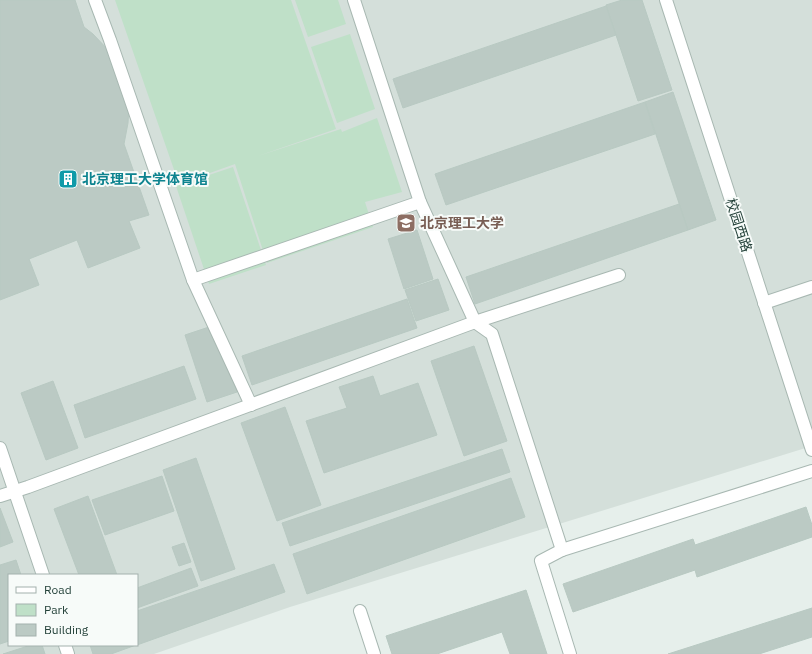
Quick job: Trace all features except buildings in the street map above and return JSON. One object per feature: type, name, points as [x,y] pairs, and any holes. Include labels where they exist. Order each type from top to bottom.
[{"type":"street","points":[[95,0],[193,280],[251,405]]},
{"type":"street","points":[[354,0],[420,202],[475,322],[492,334],[562,550]]},
{"type":"street","name":"校园西路","points":[[666,0],[812,450]]},
{"type":"street","points":[[193,280],[420,202]]},
{"type":"street","points":[[0,496],[475,322],[619,275]]},
{"type":"street","points":[[764,303],[812,287]]},
{"type":"street","points":[[0,448],[43,574]]},
{"type":"street","points":[[570,654],[541,561],[562,550],[812,470]]},
{"type":"street","points":[[360,610],[374,654]]},
{"type":"shaded area","name":"北京理工大学","points":[[0,0],[812,0],[812,446],[290,607],[154,654],[0,654]]},
{"type":"green space","points":[[115,0],[291,0],[336,129],[258,156],[341,129],[342,132],[377,118],[402,192],[365,202],[373,227],[267,263],[235,164],[179,184]]},
{"type":"green space","points":[[295,0],[338,0],[346,24],[308,37]]},
{"type":"green space","points":[[350,34],[375,109],[337,123],[311,47]]},
{"type":"green space","points":[[233,167],[266,265],[209,284],[176,186]]},
{"type":"place","name":"北京理工大学体育馆","points":[[68,179]]},
{"type":"place","name":"北京理工大学","points":[[406,223]]}]
